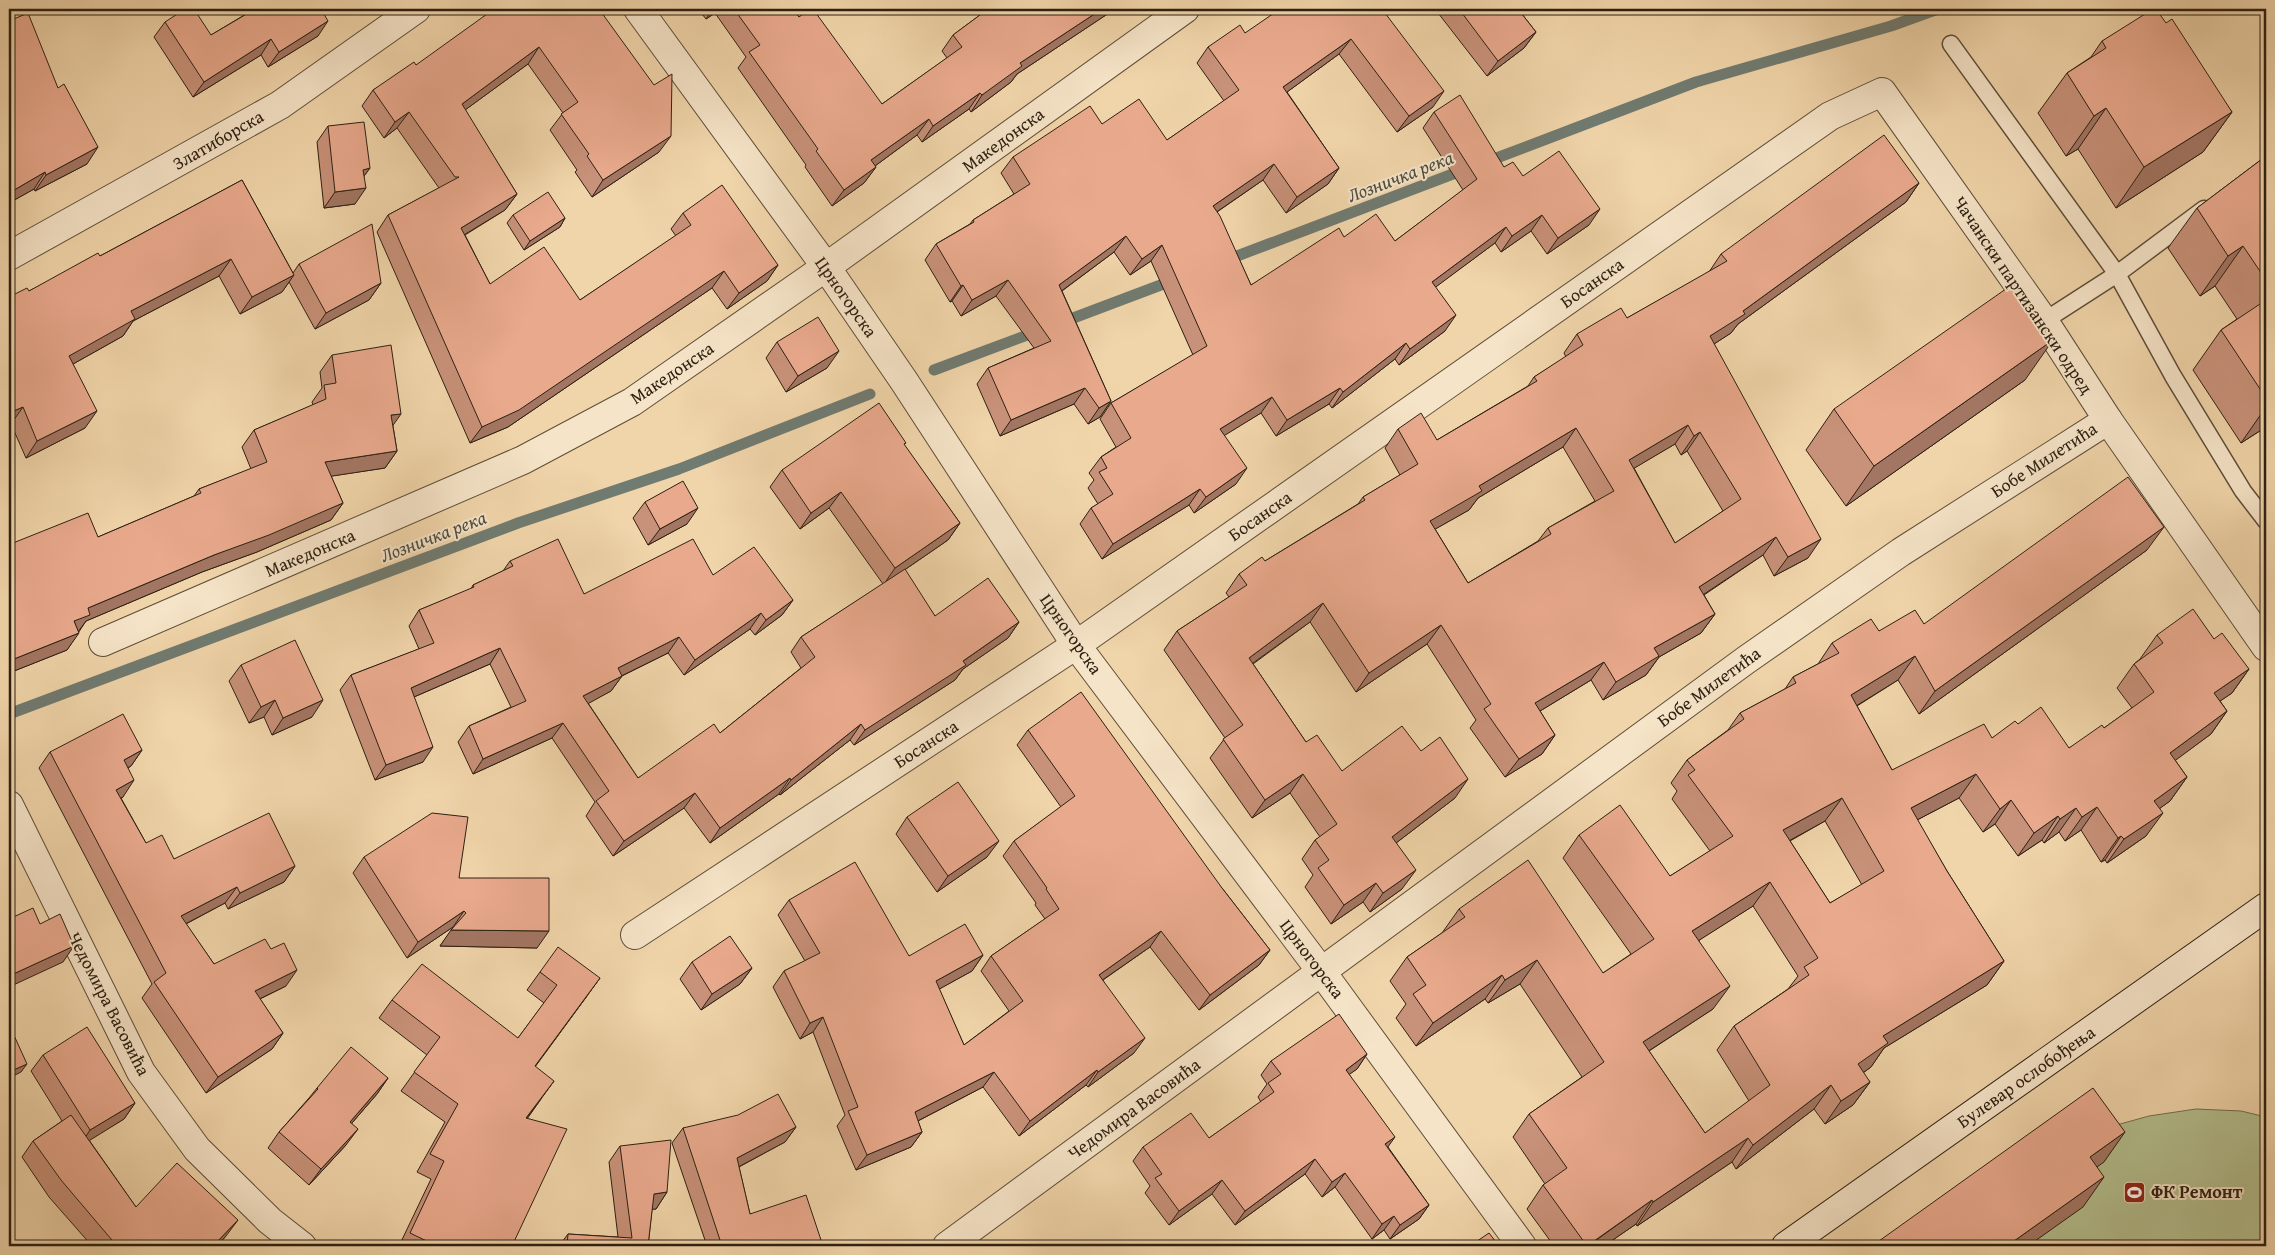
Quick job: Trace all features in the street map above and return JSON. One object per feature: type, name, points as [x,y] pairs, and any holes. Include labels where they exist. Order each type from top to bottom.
[{"type":"street","name":"Златиборска","points":[[9,256],[280,105],[416,9]]},
{"type":"street","name":"Црногорска","points":[[638,9],[826,267],[904,380],[1076,645],[1321,972],[1522,1246]]},
{"type":"street","name":"Македонска","points":[[103,642],[523,460],[632,402],[826,267],[1185,9]]},
{"type":"street","name":"Чачански партизански одред","points":[[1882,92],[2044,321],[2108,420],[2266,647]]},
{"type":"street","name":"Босанска","points":[[635,935],[1076,645],[1830,116],[1882,92]]},
{"type":"street","name":"Бобе Милетића","points":[[1321,972],[1746,660],[1901,552],[2108,420]]},
{"type":"street","name":"Чедомира Васовића","points":[[9,804],[141,1072],[197,1149],[270,1221],[302,1246]]},
{"type":"street","name":"Булевар ослобођења","points":[[1786,1246],[2266,907]]},
{"type":"street","name":"Чедомира Васовића","points":[[947,1246],[1321,972]]},
{"type":"lane","points":[[1951,44],[2117,274],[2173,376],[2243,490],[2266,521]]},
{"type":"lane","points":[[2044,321],[2117,274],[2219,198]]},
{"type":"green space","name":"ФК Ремонт","points":[[2196,1109],[2241,1111],[2266,1117],[2266,1246],[1922,1246],[2113,1126],[2149,1116]]},
{"type":"building","points":[[185,9],[194,9],[211,35],[255,9],[321,9],[328,21],[279,52],[271,39],[204,82],[165,22]]},
{"type":"building","points":[[494,9],[599,9],[654,85],[672,74],[671,136],[603,180],[587,156],[589,154],[561,114],[578,102],[539,47],[462,104],[517,194],[461,228],[490,284],[544,247],[580,300],[691,225],[683,213],[722,185],[778,265],[739,293],[724,271],[519,410],[482,427],[388,215],[459,177],[455,177],[409,112],[395,122],[373,90],[414,62],[416,65]]},
{"type":"building","points":[[734,9],[793,9],[799,17],[813,9],[882,104],[962,47],[953,35],[988,9],[1102,9],[1020,63],[1022,66],[982,95],[980,93],[933,126],[929,119],[871,160],[876,167],[844,190],[816,151],[818,149],[749,52],[760,45]]},
{"type":"building","points":[[1280,9],[1382,9],[1444,91],[1409,116],[1351,39],[1283,87],[1339,168],[1297,197],[1274,164],[1213,206],[1220,216],[1251,285],[1339,228],[1344,237],[1376,214],[1395,241],[1477,179],[1434,112],[1460,95],[1504,167],[1513,162],[1523,176],[1559,151],[1600,209],[1558,238],[1542,215],[1512,236],[1506,227],[1432,282],[1456,315],[1410,349],[1406,343],[1343,392],[1340,388],[1287,420],[1272,397],[1220,429],[1247,468],[1206,497],[1200,489],[1113,544],[1091,508],[1113,494],[1099,472],[1107,468],[1101,457],[1131,438],[1111,403],[1207,346],[1162,245],[1142,259],[1126,236],[1059,285],[1111,401],[1099,408],[1085,388],[1011,420],[988,368],[1051,341],[1008,280],[972,300],[963,285],[961,286],[936,244],[974,222],[973,220],[1030,184],[1013,157],[1090,106],[1102,124],[1139,99],[1167,140],[1239,90],[1208,47],[1240,25],[1245,33]]},
{"type":"building","points":[[1459,9],[1518,9],[1536,32],[1498,61]]},
{"type":"building","points":[[2153,9],[2156,9],[2166,23],[2172,19],[2232,112],[2144,167],[2106,108],[2094,116],[2067,73],[2106,48],[2102,41]]},
{"type":"building","points":[[28,13],[58,88],[64,84],[98,147],[46,175],[45,172],[9,193],[9,21]]},
{"type":"building","points":[[364,122],[370,168],[363,170],[366,188],[335,192],[328,126]]},
{"type":"building","points":[[1884,135],[1919,183],[1743,311],[1745,314],[1710,336],[1821,539],[1788,557],[1776,537],[1699,587],[1715,614],[1654,648],[1659,656],[1616,682],[1604,662],[1535,703],[1555,735],[1519,759],[1484,709],[1491,704],[1441,625],[1369,673],[1323,603],[1249,658],[1306,742],[1317,735],[1342,771],[1402,726],[1421,751],[1440,737],[1468,779],[1392,837],[1416,870],[1383,893],[1376,883],[1344,905],[1318,868],[1329,860],[1315,840],[1337,824],[1303,774],[1265,800],[1223,739],[1243,725],[1177,631],[1247,585],[1239,574],[1262,557],[1265,561],[1365,500],[1363,497],[1418,464],[1398,429],[1421,413],[1437,440],[1537,381],[1534,377],[1583,345],[1577,334],[1621,308],[1627,318],[1727,261],[1721,254]],"holes":[[[1688,425],[1694,436],[1700,432],[1741,499],[1675,543],[1629,460]],[[1576,428],[1614,491],[1548,528],[1551,534],[1468,583],[1430,521],[1482,491],[1479,486]]]},
{"type":"building","points":[[2266,156],[2266,280],[2243,246],[2228,256],[2197,208]]},
{"type":"building","points":[[242,180],[294,275],[252,297],[231,259],[131,311],[135,319],[69,356],[97,411],[37,441],[23,407],[9,413],[9,297],[27,288],[29,291],[98,253],[100,256]]},
{"type":"building","points":[[548,192],[565,218],[530,241],[513,215]]},
{"type":"building","points":[[372,224],[381,283],[326,313],[299,264]]},
{"type":"building","points":[[2013,284],[2053,340],[1874,466],[1834,409]]},
{"type":"building","points":[[2266,300],[2266,398],[2221,330]]},
{"type":"building","points":[[818,317],[839,351],[798,376],[777,342]]},
{"type":"building","points":[[391,345],[401,414],[391,415],[397,451],[325,462],[343,503],[88,608],[90,615],[74,621],[79,633],[9,661],[9,533],[13,543],[88,513],[98,537],[201,493],[199,489],[267,462],[254,430],[326,399],[324,385],[336,383],[332,355]]},
{"type":"building","points":[[879,403],[906,443],[904,444],[960,523],[895,568],[841,492],[811,513],[782,470]]},
{"type":"building","points":[[2128,477],[2164,527],[1935,691],[1915,656],[1851,695],[1892,770],[1984,724],[1992,738],[2015,721],[2018,724],[2041,707],[2069,748],[2102,725],[2104,728],[2154,692],[2134,664],[2163,643],[2157,635],[2193,609],[2214,639],[2222,633],[2249,669],[2214,693],[2227,711],[2170,753],[2187,777],[2154,801],[2163,813],[2124,839],[2121,836],[2118,838],[2097,807],[2082,817],[2076,808],[2060,819],[2058,816],[2034,833],[2011,800],[2000,809],[1976,774],[1911,808],[1947,871],[2004,961],[1883,1036],[1888,1043],[1858,1064],[1870,1082],[1841,1101],[1831,1085],[1753,1145],[1748,1138],[1653,1202],[1652,1200],[1587,1246],[1543,1185],[1567,1168],[1529,1114],[1604,1062],[1537,960],[1505,980],[1502,975],[1433,1023],[1413,994],[1426,985],[1407,957],[1465,917],[1459,909],[1528,860],[1603,973],[1654,939],[1579,835],[1620,805],[1670,876],[1733,836],[1688,775],[1695,770],[1687,760],[1744,719],[1740,713],[1796,683],[1793,677],[1839,653],[1832,643],[1871,619],[1879,631],[1915,610],[1924,624]],"holes":[[[1842,798],[1884,871],[1830,903],[1783,830]],[[1770,882],[1818,958],[1804,967],[1809,975],[1734,1026],[1770,1085],[1705,1133],[1643,1042],[1730,986],[1692,931]]]},
{"type":"building","points":[[683,481],[698,508],[660,529],[645,502]]},
{"type":"building","points":[[558,539],[584,594],[693,539],[713,575],[754,547],[793,600],[766,620],[761,613],[695,660],[679,637],[618,668],[622,676],[583,696],[638,778],[714,724],[720,733],[815,657],[801,637],[905,569],[935,616],[988,578],[1019,622],[963,661],[966,665],[865,730],[861,724],[791,780],[790,778],[720,828],[695,793],[624,841],[596,801],[609,791],[563,723],[483,759],[469,726],[526,701],[500,648],[411,688],[433,747],[386,765],[351,675],[434,643],[419,610],[474,587],[473,585],[513,566],[510,561]]},
{"type":"building","points":[[295,640],[323,700],[283,718],[275,700],[261,707],[241,665]]},
{"type":"building","points":[[1081,692],[1222,888],[1270,950],[1210,995],[1161,931],[1099,975],[1145,1038],[1098,1072],[1097,1070],[1030,1121],[994,1072],[915,1112],[922,1132],[867,1155],[848,1111],[858,1107],[823,1017],[810,1023],[784,971],[820,953],[789,900],[855,862],[909,956],[965,924],[983,955],[936,981],[964,1045],[1023,1001],[991,956],[1059,909],[1047,888],[1014,841],[1075,796],[1028,730]]},
{"type":"building","points":[[123,714],[142,750],[124,760],[134,780],[116,790],[146,843],[162,835],[174,859],[269,813],[295,866],[240,893],[237,887],[181,916],[214,964],[265,939],[271,949],[284,943],[297,970],[255,991],[283,1033],[218,1077],[154,982],[166,973],[50,752]]},
{"type":"building","points":[[958,782],[999,841],[948,876],[907,817]]},
{"type":"building","points":[[432,813],[468,817],[459,878],[549,878],[549,931],[451,930],[466,913],[464,911],[418,942],[364,857]]},
{"type":"building","points":[[33,908],[40,924],[60,914],[74,946],[9,976],[9,919]]},
{"type":"building","points":[[730,936],[752,968],[712,994],[692,962]]},
{"type":"building","points":[[558,947],[600,978],[535,1066],[554,1081],[526,1118],[567,1129],[512,1246],[437,1246],[410,1233],[444,1161],[430,1154],[458,1104],[414,1072],[440,1037],[392,1000],[422,964],[518,1038],[557,985],[540,972]]},
{"type":"building","points":[[1339,1014],[1367,1054],[1346,1070],[1395,1137],[1385,1144],[1429,1205],[1400,1225],[1394,1216],[1382,1224],[1345,1173],[1332,1182],[1315,1159],[1245,1211],[1222,1180],[1179,1211],[1155,1178],[1162,1174],[1143,1147],[1191,1113],[1209,1138],[1274,1092],[1268,1083],[1281,1074],[1271,1061]]},
{"type":"building","points":[[87,1027],[135,1103],[90,1130],[43,1055]]},
{"type":"building","points":[[12,1031],[27,1064],[9,1072],[9,1033]]},
{"type":"building","points":[[351,1047],[388,1078],[350,1122],[358,1129],[321,1169],[279,1132],[318,1089]]},
{"type":"building","points":[[2093,1088],[2125,1132],[2090,1157],[2104,1177],[2007,1246],[1872,1246]]},
{"type":"building","points":[[778,1094],[796,1127],[737,1158],[750,1214],[806,1195],[823,1246],[722,1246],[683,1128],[738,1115]]},
{"type":"building","points":[[71,1115],[136,1207],[177,1163],[238,1220],[213,1246],[117,1246],[61,1180],[33,1141]]},
{"type":"building","points":[[671,1140],[667,1192],[654,1194],[648,1246],[567,1246],[568,1234],[632,1238],[620,1146]]},
{"type":"building","points":[[1489,1233],[1499,1246],[1470,1246]]},
{"type":"waterway","name":"Лозничка река","points":[[1486,162],[1696,82],[1891,26],[1938,9]]},
{"type":"waterway","name":"Лозничка река","points":[[1224,261],[1466,169]]},
{"type":"waterway","name":"Лозничка река","points":[[1060,323],[1174,280]]},
{"type":"waterway","name":"Лозничка река","points":[[934,370],[1038,331]]},
{"type":"waterway","name":"Лозничка река","points":[[9,714],[518,523],[679,469],[870,394]]},
{"type":"place","name":"ФК Ремонт","points":[[2135,1192]]}]
